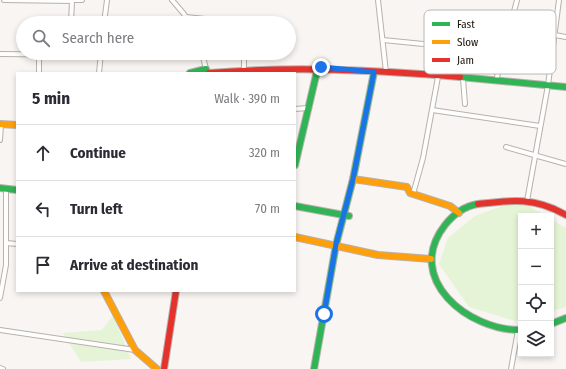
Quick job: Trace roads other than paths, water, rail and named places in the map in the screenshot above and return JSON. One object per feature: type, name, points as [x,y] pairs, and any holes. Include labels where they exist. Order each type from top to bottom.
[{"type":"street","points":[[4,0],[82,0]]},
{"type":"street","points":[[105,16],[107,0]]},
{"type":"street","points":[[172,0],[185,16]]},
{"type":"street","points":[[378,0],[386,72]]},
{"type":"street","points":[[514,10],[517,0]]},
{"type":"street","points":[[556,21],[559,0]]},
{"type":"street","points":[[71,16],[72,1]]},
{"type":"street","points":[[556,35],[566,37]]},
{"type":"street","points":[[383,40],[424,44]]},
{"type":"street","points":[[0,54],[16,54]]},
{"type":"street","points":[[39,60],[39,72]]},
{"type":"street","points":[[99,72],[100,60]]},
{"type":"street","points":[[204,60],[207,72],[244,69],[318,67],[566,87]]},
{"type":"street","points":[[244,60],[244,69]]},
{"type":"street","points":[[296,161],[318,67]]},
{"type":"street","points":[[321,369],[314,368],[336,247],[346,215],[374,72]]},
{"type":"street","points":[[496,81],[498,74]]},
{"type":"street","points":[[527,201],[549,74]]},
{"type":"street","points":[[413,194],[423,158],[438,77]]},
{"type":"street","points":[[464,79],[464,104]]},
{"type":"street","points":[[296,109],[308,108]]},
{"type":"street","points":[[432,110],[540,126]]},
{"type":"street","points":[[0,140],[1,124],[16,125]]},
{"type":"street","points":[[506,147],[566,164]]},
{"type":"street","points":[[353,179],[407,187],[410,193],[450,206],[459,213]]},
{"type":"street","points":[[0,298],[6,266],[3,188],[16,190]]},
{"type":"street","points":[[518,330],[499,328],[468,316],[440,290],[431,259],[439,233],[451,219],[470,206],[507,199],[548,204],[566,214]]},
{"type":"street","points":[[296,206],[346,215]]},
{"type":"street","points":[[296,237],[336,247],[389,257],[431,259]]},
{"type":"street","points":[[6,243],[16,244]]},
{"type":"street","points":[[105,292],[135,350],[157,369]]},
{"type":"street","points":[[164,369],[176,292]]},
{"type":"street","points":[[554,323],[566,318]]},
{"type":"street","points":[[0,330],[135,350]]},
{"type":"street","points":[[511,369],[518,339]]}]
